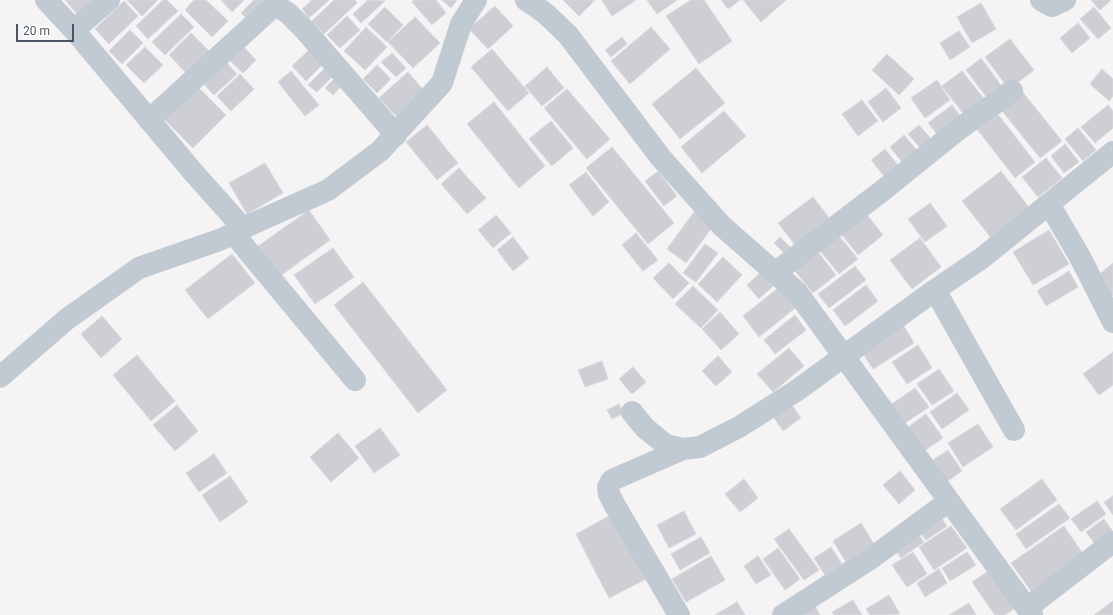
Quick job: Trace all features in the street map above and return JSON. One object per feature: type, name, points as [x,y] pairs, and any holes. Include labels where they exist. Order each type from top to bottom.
[{"type":"street","points":[[46,0],[74,30],[149,120],[354,380]]},
{"type":"street","points":[[74,30],[109,0]]},
{"type":"street","points":[[0,377],[67,319],[139,268],[222,239],[328,190],[380,150],[396,135],[442,83],[461,24],[476,0]]},
{"type":"street","points":[[526,0],[545,13],[568,34],[661,158],[722,226],[797,292],[1030,612],[1113,542]]},
{"type":"street","points":[[1041,0],[1052,6],[1065,0]]},
{"type":"street","points":[[149,120],[272,6],[275,5],[288,14],[304,29],[396,135]]},
{"type":"street","points":[[776,272],[959,130],[1012,92]]},
{"type":"street","points":[[679,615],[609,494],[608,487],[612,480],[684,449],[700,447],[740,427],[845,357],[935,290],[982,258],[1113,152]]},
{"type":"street","points":[[1049,204],[1080,257],[1113,322]]},
{"type":"street","points":[[935,290],[1014,430]]},
{"type":"street","points":[[632,412],[645,428],[666,446],[684,449]]},
{"type":"street","points":[[783,615],[873,557],[949,501]]},
{"type":"building","points":[[65,0],[93,0],[77,14]]},
{"type":"building","points":[[127,0],[158,0],[142,16]]},
{"type":"building","points":[[163,0],[167,0],[178,11],[148,39],[136,26]]},
{"type":"building","points":[[194,0],[206,0],[228,21],[212,37],[185,10]]},
{"type":"building","points":[[221,0],[244,0],[232,12]]},
{"type":"building","points":[[254,0],[270,0],[249,21],[241,13]]},
{"type":"building","points":[[312,0],[329,0],[309,18],[302,9]]},
{"type":"building","points":[[334,0],[355,0],[357,3],[324,34],[312,21]]},
{"type":"building","points":[[368,0],[385,1],[361,23],[353,14]]},
{"type":"building","points":[[414,0],[436,0],[446,13],[432,25],[412,2]]},
{"type":"building","points":[[442,0],[457,0],[451,8]]},
{"type":"building","points":[[563,0],[595,0],[579,16]]},
{"type":"building","points":[[602,0],[636,0],[612,16]]},
{"type":"building","points":[[647,0],[677,0],[657,14]]},
{"type":"building","points":[[691,0],[704,0],[732,41],[699,64],[666,16]]},
{"type":"building","points":[[721,0],[740,0],[728,9]]},
{"type":"building","points":[[743,0],[786,0],[761,22]]},
{"type":"building","points":[[1091,0],[1111,0],[1100,10]]},
{"type":"building","points":[[124,1],[138,16],[109,44],[95,29]]},
{"type":"building","points":[[981,3],[996,29],[972,43],[957,17]]},
{"type":"building","points":[[495,6],[513,26],[488,49],[469,29]]},
{"type":"building","points":[[385,7],[403,25],[387,42],[368,24]]},
{"type":"building","points":[[1094,7],[1111,28],[1098,39],[1080,19]]},
{"type":"building","points":[[181,14],[194,27],[165,55],[152,42]]},
{"type":"building","points":[[347,16],[360,30],[340,48],[327,35]]},
{"type":"building","points":[[415,17],[440,43],[413,68],[388,42]]},
{"type":"building","points":[[1078,23],[1090,38],[1072,53],[1060,38]]},
{"type":"building","points":[[366,27],[387,47],[365,70],[344,51]]},
{"type":"building","points":[[651,27],[670,49],[630,84],[611,61]]},
{"type":"building","points":[[130,30],[143,43],[122,64],[109,51]]},
{"type":"building","points":[[959,31],[970,47],[950,60],[940,43]]},
{"type":"building","points":[[191,33],[213,55],[190,77],[169,55]]},
{"type":"building","points":[[622,37],[627,44],[611,57],[605,50]]},
{"type":"building","points":[[1010,39],[1034,70],[1009,89],[985,57]]},
{"type":"building","points":[[240,43],[256,60],[243,73],[226,57]]},
{"type":"building","points":[[313,46],[327,60],[306,81],[292,66]]},
{"type":"building","points":[[145,47],[163,65],[144,83],[126,65]]},
{"type":"building","points":[[492,49],[529,93],[508,111],[471,67]]},
{"type":"building","points":[[392,53],[406,68],[396,77],[381,62]]},
{"type":"building","points":[[887,54],[914,79],[899,95],[872,70]]},
{"type":"building","points":[[981,58],[1003,88],[988,99],[966,70]]},
{"type":"building","points":[[223,59],[237,74],[214,95],[200,80]]},
{"type":"building","points":[[328,65],[336,73],[317,92],[308,85]]},
{"type":"building","points":[[377,65],[391,79],[377,93],[363,79]]},
{"type":"building","points":[[547,67],[564,88],[542,106],[525,86]]},
{"type":"building","points":[[696,68],[725,103],[680,139],[652,104]]},
{"type":"building","points":[[1102,69],[1113,79],[1113,96],[1109,101],[1090,84]]},
{"type":"building","points":[[291,71],[319,105],[305,116],[278,82]]},
{"type":"building","points":[[962,71],[985,100],[965,116],[942,86]]},
{"type":"building","points":[[408,72],[425,92],[397,117],[379,98]]},
{"type":"building","points":[[240,74],[254,89],[231,111],[217,96]]},
{"type":"building","points":[[337,76],[344,83],[333,95],[325,88]]},
{"type":"building","points":[[937,80],[950,100],[925,118],[911,98]]},
{"type":"building","points":[[194,83],[226,115],[193,148],[161,116]]},
{"type":"building","points":[[886,88],[901,108],[883,122],[868,102]]},
{"type":"building","points":[[567,89],[610,139],[587,159],[544,108]]},
{"type":"building","points":[[1021,90],[1062,141],[1040,158],[999,107]]},
{"type":"building","points":[[862,100],[878,121],[858,136],[842,114]]},
{"type":"building","points":[[494,102],[545,166],[519,188],[467,124]]},
{"type":"building","points":[[952,105],[964,121],[941,139],[928,123]]},
{"type":"building","points":[[1108,105],[1113,111],[1113,128],[1095,143],[1081,127]]},
{"type":"building","points":[[993,108],[1035,162],[1015,178],[973,124]]},
{"type":"building","points":[[724,111],[746,136],[702,173],[681,147]]},
{"type":"building","points":[[551,121],[573,148],[552,166],[529,139]]},
{"type":"building","points":[[427,125],[458,163],[437,180],[406,142]]},
{"type":"building","points":[[919,125],[933,141],[922,150],[908,134]]},
{"type":"building","points":[[1078,128],[1096,150],[1083,161],[1065,139]]},
{"type":"building","points":[[904,135],[921,155],[906,167],[890,147]]},
{"type":"building","points":[[1065,144],[1079,162],[1064,173],[1051,156]]},
{"type":"building","points":[[612,147],[674,223],[648,244],[586,168]]},
{"type":"building","points":[[885,149],[902,170],[888,181],[871,160]]},
{"type":"building","points":[[1046,158],[1062,178],[1038,197],[1022,177]]},
{"type":"building","points":[[265,163],[283,193],[247,214],[229,183]]},
{"type":"building","points":[[459,168],[486,198],[467,214],[441,184]]},
{"type":"building","points":[[658,171],[677,196],[664,206],[645,181]]},
{"type":"building","points":[[1001,171],[1031,210],[992,239],[962,201]]},
{"type":"building","points":[[586,172],[609,202],[593,216],[569,185]]},
{"type":"building","points":[[813,197],[830,219],[795,245],[778,223]]},
{"type":"building","points":[[930,203],[947,226],[925,242],[908,219]]},
{"type":"building","points":[[309,210],[330,240],[276,279],[254,249]]},
{"type":"building","points":[[864,211],[883,235],[858,255],[839,231]]},
{"type":"building","points":[[694,212],[713,226],[686,263],[667,249]]},
{"type":"building","points":[[496,215],[511,233],[493,248],[478,230]]},
{"type":"building","points":[[1049,230],[1069,264],[1033,285],[1013,252]]},
{"type":"building","points":[[836,232],[858,259],[839,274],[817,247]]},
{"type":"building","points":[[636,233],[658,260],[643,271],[622,245]]},
{"type":"building","points":[[513,237],[529,258],[513,271],[497,250]]},
{"type":"building","points":[[780,237],[793,250],[787,256],[774,243]]},
{"type":"building","points":[[920,238],[941,267],[912,289],[890,260]]},
{"type":"building","points":[[705,244],[718,253],[696,282],[683,273]]},
{"type":"building","points":[[814,247],[836,275],[813,293],[791,266]]},
{"type":"building","points":[[333,248],[354,277],[315,304],[294,275]]},
{"type":"building","points":[[232,254],[255,283],[208,319],[185,290]]},
{"type":"building","points":[[723,257],[742,275],[717,302],[698,284]]},
{"type":"building","points":[[669,263],[689,283],[673,299],[653,278]]},
{"type":"building","points":[[1113,263],[1113,295],[1110,298],[1094,279]]},
{"type":"building","points":[[855,266],[866,280],[829,308],[818,294]]},
{"type":"building","points":[[1069,271],[1078,287],[1046,306],[1037,291]]},
{"type":"building","points":[[761,272],[773,286],[759,299],[747,285]]},
{"type":"building","points":[[363,282],[447,390],[418,413],[334,305]]},
{"type":"building","points":[[783,284],[799,305],[759,337],[743,316]]},
{"type":"building","points":[[866,285],[878,301],[845,326],[833,310]]},
{"type":"building","points":[[693,286],[718,310],[701,328],[675,304]]},
{"type":"building","points":[[720,312],[739,334],[721,350],[702,329]]},
{"type":"building","points":[[795,315],[806,330],[775,354],[764,340]]},
{"type":"building","points":[[102,316],[122,339],[101,358],[81,334]]},
{"type":"building","points":[[904,326],[914,343],[873,369],[862,352]]},
{"type":"building","points":[[918,345],[932,368],[907,384],[892,362]]},
{"type":"building","points":[[789,348],[804,366],[773,392],[757,374]]},
{"type":"building","points":[[1113,352],[1113,385],[1099,395],[1083,374]]},
{"type":"building","points":[[137,355],[175,401],[151,421],[113,375]]},
{"type":"building","points":[[718,356],[732,372],[716,386],[702,371]]},
{"type":"building","points":[[602,361],[608,379],[585,387],[578,370]]},
{"type":"building","points":[[633,367],[646,382],[632,394],[619,379]]},
{"type":"building","points":[[939,369],[954,391],[932,405],[917,384]]},
{"type":"building","points":[[915,388],[929,407],[902,425],[889,406]]},
{"type":"building","points":[[957,393],[969,410],[942,429],[930,412]]},
{"type":"building","points":[[790,403],[801,418],[783,431],[772,415]]},
{"type":"building","points":[[619,404],[624,413],[612,419],[607,410]]},
{"type":"building","points":[[177,405],[198,431],[175,451],[153,425]]},
{"type":"building","points":[[926,414],[943,438],[921,453],[904,430]]},
{"type":"building","points":[[978,424],[993,447],[963,467],[948,443]]},
{"type":"building","points":[[380,428],[400,455],[374,473],[355,446]]},
{"type":"building","points":[[338,433],[359,458],[331,482],[310,457]]},
{"type":"building","points":[[948,450],[962,471],[945,483],[930,462]]},
{"type":"building","points":[[214,454],[227,473],[199,492],[186,473]]},
{"type":"building","points":[[900,471],[915,490],[899,504],[883,485]]},
{"type":"building","points":[[230,476],[248,502],[220,522],[202,495]]},
{"type":"building","points":[[744,479],[758,498],[740,512],[725,494]]},
{"type":"building","points":[[1042,479],[1057,500],[1016,530],[1000,509]]},
{"type":"building","points":[[1113,496],[1113,515],[1104,502]]},
{"type":"building","points":[[1097,501],[1106,514],[1081,532],[1071,519]]},
{"type":"building","points":[[1059,504],[1070,518],[1026,549],[1016,534]]},
{"type":"building","points":[[684,511],[696,534],[669,548],[657,525]]},
{"type":"building","points":[[615,513],[648,578],[609,598],[576,534]]},
{"type":"building","points":[[938,513],[947,526],[926,540],[917,528]]},
{"type":"building","points":[[1104,519],[1113,532],[1095,544],[1086,532]]},
{"type":"building","points":[[861,523],[874,544],[846,562],[833,541]]},
{"type":"building","points":[[951,526],[967,548],[934,570],[919,547]]},
{"type":"building","points":[[1064,526],[1083,554],[1031,591],[1011,563]]},
{"type":"building","points":[[789,529],[819,570],[804,580],[774,539]]},
{"type":"building","points":[[915,529],[924,542],[901,558],[892,545]]},
{"type":"building","points":[[701,537],[710,553],[680,570],[671,554]]},
{"type":"building","points":[[831,547],[842,564],[825,575],[814,558]]},
{"type":"building","points":[[778,548],[800,579],[785,590],[763,559]]},
{"type":"building","points":[[913,552],[927,574],[907,587],[892,565]]},
{"type":"building","points":[[967,552],[976,565],[950,581],[942,568]]},
{"type":"building","points":[[711,556],[725,580],[686,602],[672,579]]},
{"type":"building","points":[[758,556],[771,575],[756,584],[744,566]]},
{"type":"building","points":[[939,569],[947,583],[925,597],[917,583]]},
{"type":"building","points":[[990,570],[1017,607],[1005,615],[995,615],[972,582]]},
{"type":"building","points":[[889,595],[900,614],[870,615],[866,609]]},
{"type":"building","points":[[853,600],[862,615],[834,615],[832,612]]},
{"type":"building","points":[[1113,601],[1113,615],[1094,615]]},
{"type":"building","points":[[737,602],[745,615],[715,615]]},
{"type":"building","points":[[969,603],[976,615],[949,615]]},
{"type":"building","points":[[815,606],[820,615],[801,615]]}]
